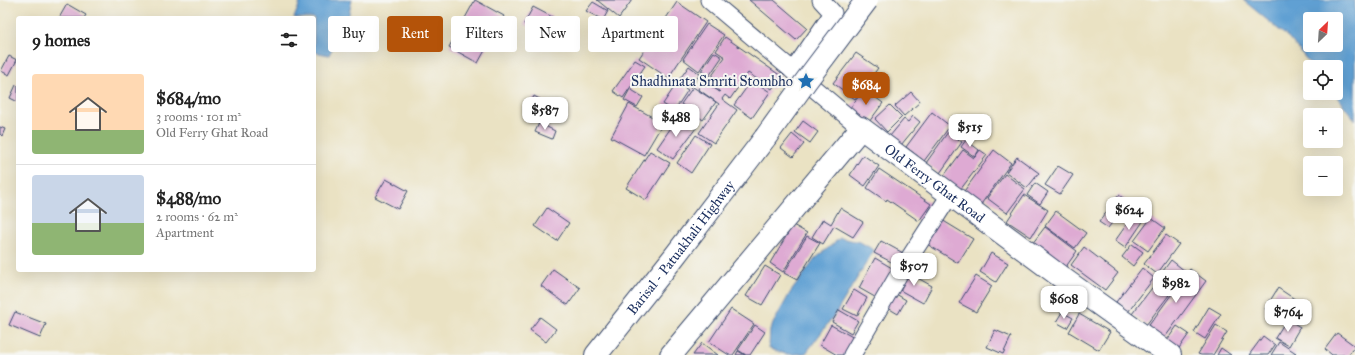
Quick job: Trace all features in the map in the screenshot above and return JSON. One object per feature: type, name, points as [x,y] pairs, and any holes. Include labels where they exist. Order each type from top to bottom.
[{"type":"main road","name":"Barisal - Patuakhali Highway","points":[[596,355],[674,257],[765,138],[867,0]]},
{"type":"main road","name":"Old Ferry Ghat Road","points":[[861,128],[1061,278],[1170,355]]},
{"type":"main road","points":[[671,355],[861,128]]},
{"type":"street","name":"Old Ferry Ghat Road","points":[[709,0],[861,128]]},
{"type":"street","points":[[793,71],[834,13],[821,0]]},
{"type":"street","points":[[852,355],[899,274],[950,195]]},
{"type":"water","points":[[301,0],[352,0],[348,16],[328,16],[328,52],[331,52],[329,55],[316,52],[316,16],[295,16]]},
{"type":"water","points":[[1243,0],[1355,0],[1355,120],[1339,100],[1343,100],[1343,60],[1307,60],[1289,38]]},
{"type":"water","points":[[840,238],[860,242],[874,250],[836,313],[806,353],[787,354],[769,348],[770,329],[790,293],[815,259]]},
{"type":"building","points":[[475,0],[504,16],[466,16]]},
{"type":"building","points":[[597,0],[632,0],[620,16],[617,16]]},
{"type":"building","points":[[749,0],[774,0],[807,28],[796,40]]},
{"type":"building","points":[[593,2],[608,11],[605,16],[595,16],[586,11]]},
{"type":"building","points":[[677,2],[706,22],[668,78],[639,58],[643,52],[678,52],[678,16],[668,16]]},
{"type":"building","points":[[67,4],[86,15],[85,16],[60,16]]},
{"type":"building","points":[[533,7],[550,16],[528,16]]},
{"type":"building","points":[[707,24],[724,35],[699,71],[683,59]]},
{"type":"building","points":[[725,37],[781,76],[772,89],[748,73],[730,99],[725,95],[722,99],[737,110],[714,143],[699,133],[719,104],[698,89],[703,81],[720,92],[707,83],[725,57],[716,51]]},
{"type":"building","points":[[458,52],[484,52],[478,63]]},
{"type":"building","points":[[714,52],[722,57],[709,76],[701,71]]},
{"type":"building","points":[[856,53],[878,68],[855,99],[833,83]]},
{"type":"building","points":[[9,56],[16,60],[9,75],[1,71]]},
{"type":"building","points":[[635,60],[645,66],[623,98],[613,91]]},
{"type":"building","points":[[689,66],[700,74],[690,88],[679,80]]},
{"type":"building","points":[[752,80],[770,92],[752,118],[734,105]]},
{"type":"building","points":[[677,83],[688,90],[674,111],[663,104]]},
{"type":"building","points":[[16,85],[16,101],[10,98]]},
{"type":"building","points":[[693,87],[716,102],[703,120],[681,104]]},
{"type":"building","points":[[630,89],[643,97],[637,107],[624,100]]},
{"type":"building","points":[[864,89],[883,103],[869,122],[850,108]]},
{"type":"building","points":[[911,92],[920,102],[904,116],[895,106]]},
{"type":"building","points":[[534,96],[562,111],[557,121],[545,115],[542,120],[526,112]]},
{"type":"building","points":[[629,104],[663,123],[644,155],[611,137]]},
{"type":"building","points":[[890,105],[902,117],[887,132],[875,119]]},
{"type":"building","points":[[932,112],[950,126],[924,161],[906,147]]},
{"type":"building","points":[[679,116],[696,128],[673,159],[657,148]]},
{"type":"building","points":[[913,116],[920,122],[901,145],[890,136],[904,119],[908,122]]},
{"type":"building","points":[[803,121],[818,132],[810,143],[795,132]]},
{"type":"building","points":[[539,123],[555,131],[552,139],[535,132]]},
{"type":"building","points":[[0,127],[5,129],[2,136],[0,134]]},
{"type":"building","points":[[948,132],[962,142],[940,173],[926,163]]},
{"type":"building","points":[[792,134],[804,144],[793,157],[781,148]]},
{"type":"building","points":[[696,135],[710,144],[691,173],[677,163]]},
{"type":"building","points":[[966,140],[979,150],[975,157],[961,147]]},
{"type":"building","points":[[963,150],[974,158],[980,150],[987,155],[960,190],[943,177]]},
{"type":"building","points":[[994,150],[1011,163],[979,207],[962,194]]},
{"type":"building","points":[[650,151],[670,163],[646,200],[626,188]]},
{"type":"building","points":[[863,155],[879,166],[865,186],[850,175]]},
{"type":"building","points":[[1017,157],[1039,173],[1027,188],[1006,172]]},
{"type":"building","points":[[1058,166],[1073,175],[1060,194],[1045,185]]},
{"type":"building","points":[[879,169],[931,204],[919,221],[887,199],[886,201],[867,188]]},
{"type":"building","points":[[1005,174],[1025,189],[1007,213],[987,198]]},
{"type":"building","points":[[386,179],[408,191],[398,209],[375,197]]},
{"type":"building","points":[[1035,183],[1048,192],[1040,204],[1027,195]]},
{"type":"building","points":[[1024,195],[1048,210],[1031,237],[1007,221]]},
{"type":"building","points":[[1119,195],[1128,202],[1108,228],[1099,222]]},
{"type":"building","points":[[547,208],[569,223],[557,241],[535,226]]},
{"type":"building","points":[[840,208],[863,222],[853,237],[834,226],[823,244],[812,237],[823,219],[831,224]]},
{"type":"building","points":[[1056,211],[1086,233],[1075,248],[1045,226]]},
{"type":"building","points":[[1134,214],[1144,220],[1125,248],[1115,241]]},
{"type":"building","points":[[937,217],[973,239],[958,263],[922,241]]},
{"type":"building","points":[[1151,218],[1165,228],[1148,251],[1134,241]]},
{"type":"building","points":[[793,225],[807,233],[783,272],[770,263]]},
{"type":"building","points":[[1045,227],[1077,251],[1065,268],[1032,244]]},
{"type":"building","points":[[1166,235],[1179,244],[1157,274],[1144,264]]},
{"type":"building","points":[[807,236],[820,243],[797,280],[784,273]]},
{"type":"building","points":[[881,241],[905,254],[899,266],[874,253]]},
{"type":"building","points":[[1132,244],[1143,252],[1133,266],[1122,257]]},
{"type":"building","points":[[1084,247],[1118,273],[1105,290],[1071,265]]},
{"type":"building","points":[[991,253],[1008,263],[996,282],[980,272]]},
{"type":"building","points":[[875,258],[897,271],[880,300],[859,288]]},
{"type":"building","points":[[1171,260],[1185,271],[1169,293],[1155,282]]},
{"type":"building","points":[[765,266],[780,275],[762,305],[746,296]]},
{"type":"building","points":[[1142,268],[1154,278],[1128,312],[1116,302]]},
{"type":"building","points":[[553,269],[580,288],[568,305],[541,286]]},
{"type":"building","points":[[1190,269],[1206,281],[1163,340],[1147,328]]},
{"type":"building","points":[[905,271],[932,286],[923,303],[896,288]]},
{"type":"building","points":[[976,276],[992,286],[976,312],[959,303]]},
{"type":"building","points":[[1155,284],[1169,295],[1146,325],[1132,314]]},
{"type":"building","points":[[1278,288],[1296,300],[1283,320],[1265,309]]},
{"type":"building","points":[[854,290],[867,298],[857,316],[843,309]]},
{"type":"building","points":[[891,291],[906,300],[898,314],[883,305]]},
{"type":"building","points":[[1209,307],[1221,314],[1205,339],[1194,332]]},
{"type":"building","points":[[731,309],[754,324],[733,355],[729,355],[709,342]]},
{"type":"building","points":[[839,310],[858,321],[851,333],[832,322]]},
{"type":"building","points":[[15,312],[46,324],[40,338],[9,325]]},
{"type":"building","points":[[1062,312],[1073,318],[1067,328],[1056,322]]},
{"type":"building","points":[[1079,314],[1110,332],[1099,350],[1069,332]]},
{"type":"building","points":[[540,317],[556,329],[546,342],[530,330]]},
{"type":"building","points":[[1287,319],[1300,327],[1289,346],[1275,338]]},
{"type":"building","points":[[755,325],[765,332],[750,355],[746,355],[738,350]]},
{"type":"building","points":[[831,325],[856,339],[847,355],[837,355],[820,345]]},
{"type":"building","points":[[1216,325],[1227,332],[1213,355],[1198,354]]},
{"type":"building","points":[[1177,326],[1189,334],[1177,351],[1165,343]]},
{"type":"building","points":[[995,330],[1011,337],[1003,354],[987,347]]},
{"type":"building","points":[[1337,333],[1355,346],[1348,355],[1332,355],[1325,349]]},
{"type":"building","points":[[1263,336],[1275,345],[1268,355],[1249,355]]},
{"type":"building","points":[[1279,342],[1296,353],[1294,355],[1271,355]]},
{"type":"building","points":[[702,343],[718,355],[693,355]]},
{"type":"building","points":[[1221,348],[1231,355],[1217,355]]},
{"type":"building","points":[[738,351],[745,355],[736,355]]},
{"type":"place","name":"Shadhinata Smriti Stombho","points":[[806,81]]}]
